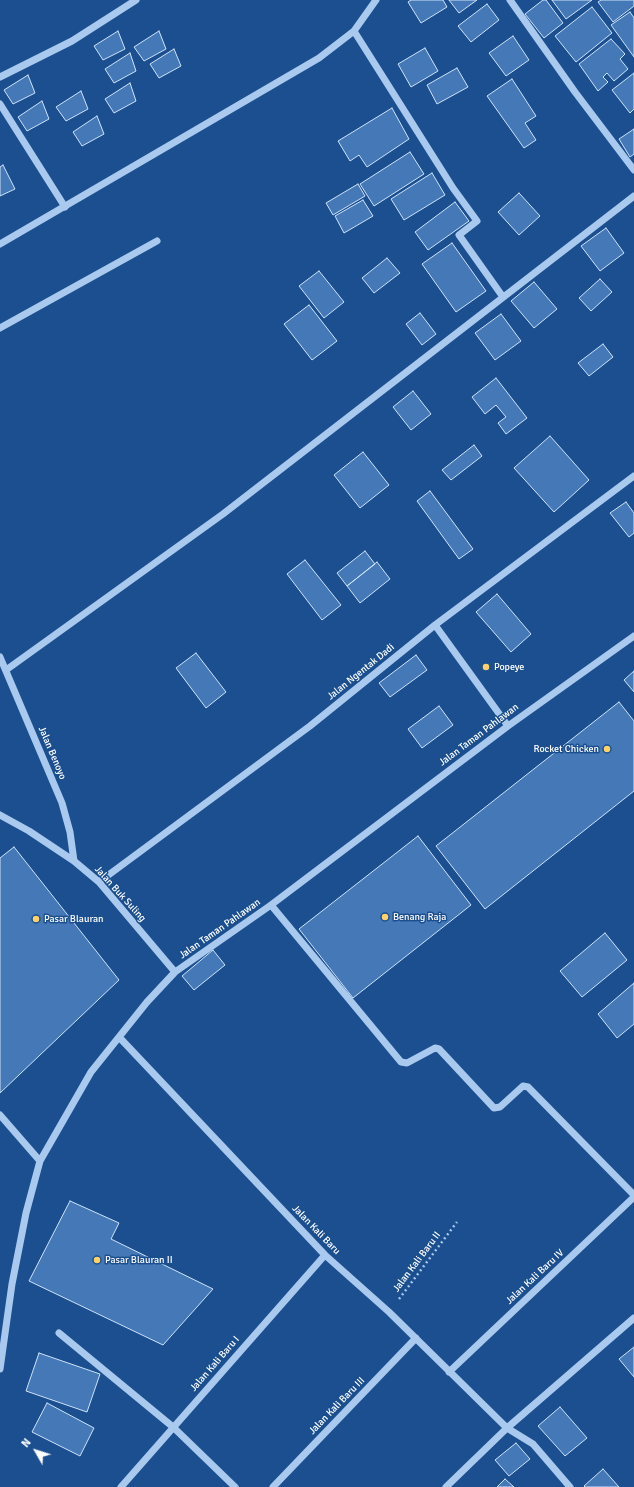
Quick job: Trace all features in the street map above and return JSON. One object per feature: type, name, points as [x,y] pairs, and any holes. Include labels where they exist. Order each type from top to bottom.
[{"type":"street","points":[[0,77],[72,41],[136,0]]},
{"type":"street","points":[[0,244],[319,58],[354,31],[376,0]]},
{"type":"street","points":[[510,0],[575,92],[634,170]]},
{"type":"street","points":[[354,31],[453,188],[477,221],[459,236],[503,297]]},
{"type":"street","points":[[0,104],[65,206]]},
{"type":"street","points":[[6,670],[224,514],[634,196]]},
{"type":"street","points":[[0,328],[157,241]]},
{"type":"street","name":"Jalan Ngentak Dadi","points":[[99,882],[310,726],[436,625],[634,476]]},
{"type":"street","points":[[436,625],[508,726]]},
{"type":"street","name":"Jalan Taman Pahlawan","points":[[0,1369],[14,1277],[26,1213],[40,1161],[91,1072],[146,1002],[174,972],[271,905],[508,726],[634,636]]},
{"type":"street","name":"Jalan Benoyo","points":[[0,657],[62,803],[70,832],[74,860]]},
{"type":"street","name":"Jalan Buk Suling","points":[[0,815],[29,831],[74,860],[99,882],[174,972]]},
{"type":"street","name":"Jalan Kali Baru IV","points":[[271,905],[401,1062],[407,1064],[431,1050],[439,1049],[494,1108],[500,1107],[524,1086],[528,1086],[634,1196],[448,1372]]},
{"type":"street","name":"Jalan Kali Baru","points":[[119,1037],[325,1255],[389,1312],[448,1372],[507,1428],[533,1444],[570,1487]]},
{"type":"street","points":[[0,1114],[40,1161]]},
{"type":"street","name":"Jalan Kali Baru I","points":[[121,1487],[325,1255]]},
{"type":"street","points":[[446,1487],[507,1428],[634,1318]]},
{"type":"street","points":[[59,1333],[173,1427],[235,1487]]},
{"type":"street","name":"Jalan Kali Baru III","points":[[273,1487],[416,1338]]},
{"type":"path","name":"Jalan Kali Baru II","points":[[389,1312],[457,1222]]},
{"type":"building","points":[[411,0],[443,0],[447,7],[421,23],[408,2]]},
{"type":"building","points":[[449,0],[477,0],[459,13]]},
{"type":"building","points":[[543,0],[546,0],[563,23],[544,38],[525,14]]},
{"type":"building","points":[[552,0],[592,0],[566,19]]},
{"type":"building","points":[[601,0],[634,0],[634,6],[613,22],[598,2]]},
{"type":"building","points":[[487,4],[499,20],[471,42],[458,26]]},
{"type":"building","points":[[592,7],[612,33],[576,62],[555,36]]},
{"type":"building","points":[[630,12],[634,18],[634,57],[611,25]]},
{"type":"building","points":[[118,31],[125,49],[103,60],[94,46]]},
{"type":"building","points":[[159,31],[166,49],[144,61],[134,47]]},
{"type":"building","points":[[513,36],[529,60],[506,76],[489,53]]},
{"type":"building","points":[[611,39],[625,54],[620,59],[628,69],[614,81],[607,73],[603,77],[608,82],[598,91],[579,64]]},
{"type":"building","points":[[425,48],[438,71],[411,87],[398,64]]},
{"type":"building","points":[[174,49],[181,66],[159,78],[150,64]]},
{"type":"building","points":[[130,53],[136,71],[114,83],[105,69]]},
{"type":"building","points":[[457,68],[468,87],[437,104],[427,85]]},
{"type":"building","points":[[634,73],[634,109],[630,113],[612,90]]},
{"type":"building","points":[[28,75],[35,93],[13,104],[4,90]]},
{"type":"building","points":[[512,79],[536,116],[525,123],[536,140],[524,148],[487,96]]},
{"type":"building","points":[[130,83],[136,101],[114,113],[105,99]]},
{"type":"building","points":[[81,91],[88,109],[66,121],[56,107]]},
{"type":"building","points":[[42,101],[49,119],[27,131],[18,117]]},
{"type":"building","points":[[392,108],[409,139],[367,167],[359,155],[350,161],[338,141]]},
{"type":"building","points":[[97,116],[104,134],[82,146],[73,132]]},
{"type":"building","points":[[634,129],[634,154],[630,157],[619,139]]},
{"type":"building","points":[[410,152],[424,174],[374,206],[360,184]]},
{"type":"building","points":[[3,165],[15,189],[0,196],[0,167]]},
{"type":"building","points":[[432,173],[445,195],[404,220],[391,199]]},
{"type":"building","points":[[358,184],[365,196],[333,215],[326,203]]},
{"type":"building","points":[[519,193],[540,216],[519,235],[498,212]]},
{"type":"building","points":[[363,200],[373,216],[344,233],[335,216]]},
{"type":"building","points":[[455,202],[469,221],[428,250],[415,232]]},
{"type":"building","points":[[606,228],[624,253],[600,271],[581,246]]},
{"type":"building","points":[[452,243],[486,291],[456,312],[422,264]]},
{"type":"building","points":[[387,258],[400,273],[374,293],[362,278]]},
{"type":"building","points":[[319,271],[344,302],[324,318],[299,286]]},
{"type":"building","points":[[600,279],[612,292],[591,311],[579,298]]},
{"type":"building","points":[[534,282],[557,309],[534,328],[511,301]]},
{"type":"building","points":[[309,305],[337,341],[312,360],[284,324]]},
{"type":"building","points":[[420,313],[436,334],[422,345],[406,324]]},
{"type":"building","points":[[501,314],[521,341],[495,360],[475,333]]},
{"type":"building","points":[[603,344],[613,357],[589,376],[578,363]]},
{"type":"building","points":[[496,378],[527,418],[506,434],[498,423],[506,417],[496,405],[485,414],[472,397]]},
{"type":"building","points":[[413,391],[431,414],[411,430],[393,407]]},
{"type":"building","points":[[550,436],[589,480],[554,512],[514,468]]},
{"type":"building","points":[[474,445],[482,456],[451,480],[442,470]]},
{"type":"building","points":[[363,452],[389,485],[360,508],[334,475]]},
{"type":"building","points":[[430,491],[473,549],[459,559],[417,501]]},
{"type":"building","points":[[626,502],[634,513],[634,533],[629,537],[610,513]]},
{"type":"building","points":[[365,551],[375,564],[347,586],[337,573]]},
{"type":"building","points":[[305,560],[341,605],[322,620],[287,574]]},
{"type":"building","points":[[377,562],[390,579],[360,603],[347,586]]},
{"type":"building","points":[[497,594],[531,634],[511,652],[476,612]]},
{"type":"building","points":[[196,653],[226,692],[206,708],[176,668]]},
{"type":"building","points":[[416,655],[427,670],[390,697],[379,683]]},
{"type":"building","points":[[634,671],[634,692],[624,680]]},
{"type":"building","points":[[619,702],[634,721],[634,791],[485,909],[436,846]]},
{"type":"building","points":[[439,706],[453,725],[422,748],[408,729]]},
{"type":"building","name":"Benang Raja","points":[[418,836],[471,905],[353,998],[299,929]]},
{"type":"building","name":"Pasar Blauran","points":[[14,847],[119,980],[0,1093],[0,858]]},
{"type":"building","points":[[605,933],[627,960],[582,997],[560,971]]},
{"type":"building","points":[[213,950],[225,965],[194,990],[182,976]]},
{"type":"building","points":[[634,983],[634,1024],[617,1038],[598,1014]]},
{"type":"building","name":"Pasar Blauran II","points":[[70,1201],[119,1223],[111,1239],[213,1289],[163,1345],[29,1281]]},
{"type":"building","points":[[634,1347],[634,1377],[619,1359]]},
{"type":"building","points":[[39,1353],[100,1374],[87,1412],[26,1391]]},
{"type":"building","points":[[47,1403],[94,1428],[80,1456],[32,1432]]},
{"type":"building","points":[[560,1407],[587,1438],[565,1456],[538,1426]]},
{"type":"building","points":[[516,1443],[530,1459],[509,1476],[495,1460]]},
{"type":"building","points":[[603,1469],[619,1487],[584,1486]]},
{"type":"building","points":[[505,1479],[514,1487],[497,1487]]},
{"type":"place","name":"Popeye","points":[[486,667]]},
{"type":"place","name":"Rocket Chicken","points":[[607,749]]},
{"type":"place","name":"Benang Raja","points":[[385,917]]},
{"type":"place","name":"Pasar Blauran","points":[[36,919]]},
{"type":"place","name":"Pasar Blauran II","points":[[97,1260]]}]
